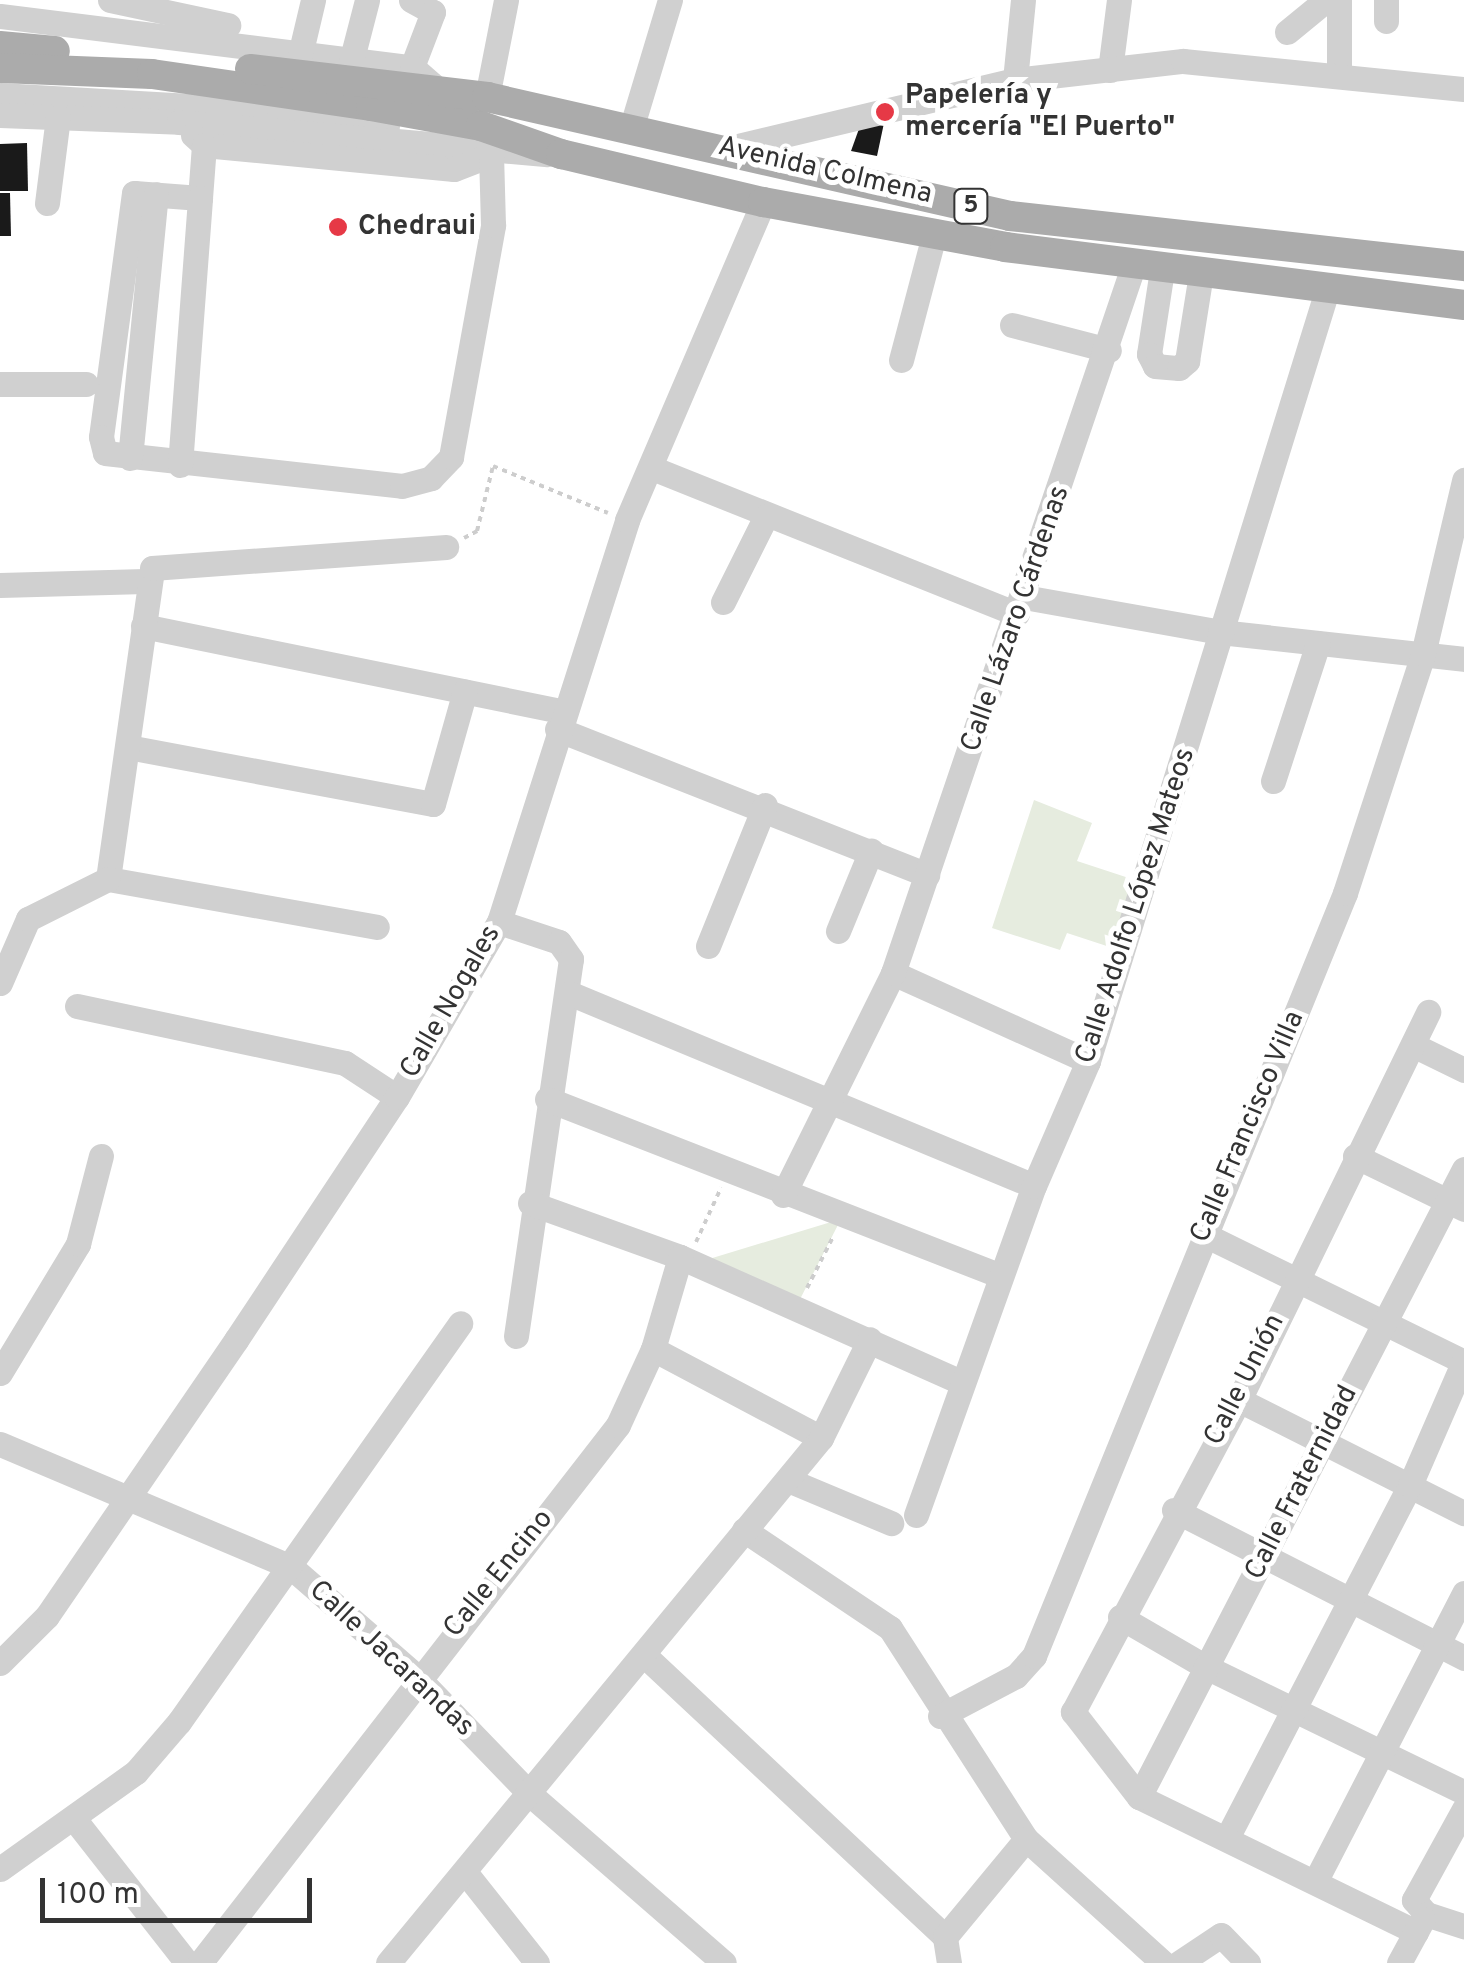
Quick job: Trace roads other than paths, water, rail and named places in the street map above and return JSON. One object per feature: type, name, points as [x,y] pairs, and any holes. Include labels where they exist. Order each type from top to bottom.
[{"type":"main road","name":"5","points":[[0,46],[438,90],[561,154],[763,202],[1201,274],[1452,303]]},
{"type":"main road","name":"5","points":[[0,68],[152,74],[484,111]]},
{"type":"main road","name":"Avenida Colmena","points":[[484,111],[632,129],[734,148],[1010,216],[1464,266]]},
{"type":"street","points":[[110,0],[217,22],[300,55],[412,67],[438,90]]},
{"type":"street","points":[[300,55],[313,0]]},
{"type":"street","points":[[351,62],[367,0]]},
{"type":"street","points":[[412,0],[433,12],[412,67]]},
{"type":"street","points":[[484,111],[506,0]]},
{"type":"street","points":[[632,129],[670,0]]},
{"type":"street","points":[[1015,80],[1023,0]]},
{"type":"street","points":[[1110,70],[1119,0]]},
{"type":"street","points":[[1287,32],[1326,0]]},
{"type":"street","points":[[1339,0],[1339,74]]},
{"type":"street","points":[[8,18],[217,22]]},
{"type":"street","points":[[734,148],[1015,80],[1184,61],[1464,89]]},
{"type":"street","points":[[1,109],[58,117],[179,122],[491,155],[561,154]]},
{"type":"street","points":[[1,109],[279,111],[464,136],[491,155]]},
{"type":"street","points":[[46,203],[58,117]]},
{"type":"street","points":[[179,122],[204,145],[454,169],[491,155]]},
{"type":"street","points":[[180,465],[204,145]]},
{"type":"street","points":[[200,198],[134,193],[123,236],[101,437],[106,453],[180,465],[402,486],[444,469],[493,226],[491,155]]},
{"type":"street","name":"Calle Nogales","points":[[0,1663],[47,1616],[128,1497],[397,1097],[499,922],[558,720],[627,520],[763,202]]},
{"type":"street","points":[[900,360],[935,231]]},
{"type":"street","points":[[1148,266],[1148,354],[1167,367],[1188,361],[1201,274]]},
{"type":"street","name":"Calle Lázaro Cárdenas","points":[[783,1195],[893,973],[1109,350],[1148,266]]},
{"type":"street","name":"Calle Adolfo López Mateos","points":[[916,1516],[960,1382],[1034,1186],[1088,1060],[1328,287]]},
{"type":"street","points":[[1012,324],[1109,350]]},
{"type":"street","points":[[0,384],[86,384]]},
{"type":"street","points":[[652,468],[766,516],[1021,605],[1220,632],[1464,658]]},
{"type":"street","name":"Calle Francisco Villa","points":[[940,1716],[1016,1676],[1034,1656],[1346,893],[1424,654],[1464,480]]},
{"type":"street","points":[[723,602],[766,516]]},
{"type":"street","points":[[0,585],[446,547]]},
{"type":"street","points":[[108,879],[148,575]]},
{"type":"street","points":[[143,626],[465,691],[558,720],[926,875]]},
{"type":"street","points":[[1273,780],[1318,643]]},
{"type":"street","points":[[128,747],[433,804],[465,691]]},
{"type":"street","points":[[708,946],[765,806]]},
{"type":"street","points":[[838,931],[871,851]]},
{"type":"street","points":[[0,983],[28,920],[108,879],[376,927]]},
{"type":"street","points":[[499,922],[568,948],[569,993],[530,1203],[516,1336]]},
{"type":"street","points":[[893,973],[1088,1060]]},
{"type":"street","points":[[569,993],[1034,1186]]},
{"type":"street","points":[[77,1006],[345,1062],[397,1097]]},
{"type":"street","name":"Calle Unión","points":[[1139,1797],[1073,1712],[1174,1510],[1239,1400],[1428,1012]]},
{"type":"street","points":[[1413,1045],[1464,1070]]},
{"type":"street","points":[[547,1099],[730,1169],[842,1219],[1001,1276]]},
{"type":"street","points":[[0,1373],[78,1244],[101,1156]]},
{"type":"street","points":[[1355,1156],[1456,1205]]},
{"type":"street","name":"Calle Fraternidad","points":[[1139,1797],[1384,1323],[1456,1205],[1464,1169]]},
{"type":"street","points":[[530,1203],[684,1258],[960,1382]]},
{"type":"street","points":[[1204,1234],[1464,1362],[1410,1485],[1227,1838]]},
{"type":"street","name":"Calle Encino","points":[[200,1963],[417,1677],[618,1426],[654,1349],[684,1258]]},
{"type":"street","points":[[0,1868],[75,1820],[136,1772],[179,1722],[460,1323]]},
{"type":"street","points":[[394,1961],[821,1438],[870,1339]]},
{"type":"street","points":[[654,1349],[821,1438]]},
{"type":"street","points":[[1239,1400],[1464,1513]]},
{"type":"street","name":"Calle Jacarandas","points":[[0,1444],[291,1567],[417,1677],[532,1796],[724,1963]]},
{"type":"street","points":[[788,1480],[890,1523]]},
{"type":"street","points":[[1174,1510],[1464,1658]]},
{"type":"street","points":[[744,1530],[890,1628],[940,1716],[1026,1838],[1163,1963]]},
{"type":"street","points":[[1316,1880],[1387,1755],[1464,1593]]},
{"type":"street","points":[[1120,1616],[1206,1667],[1464,1792]]},
{"type":"street","points":[[644,1655],[947,1950],[1026,1838]]},
{"type":"street","points":[[1139,1797],[1316,1880],[1421,1923],[1464,1926]]},
{"type":"street","points":[[1398,1963],[1421,1923],[1416,1893],[1464,1809]]},
{"type":"street","points":[[75,1820],[187,1963]]},
{"type":"street","points":[[465,1872],[537,1963]]},
{"type":"street","points":[[1178,1963],[1222,1936],[1248,1963]]},
{"type":"place","name":"Papelería y mercería \"El Puerto\"","points":[[885,112]]},
{"type":"place","name":"Chedraui","points":[[338,227]]}]
